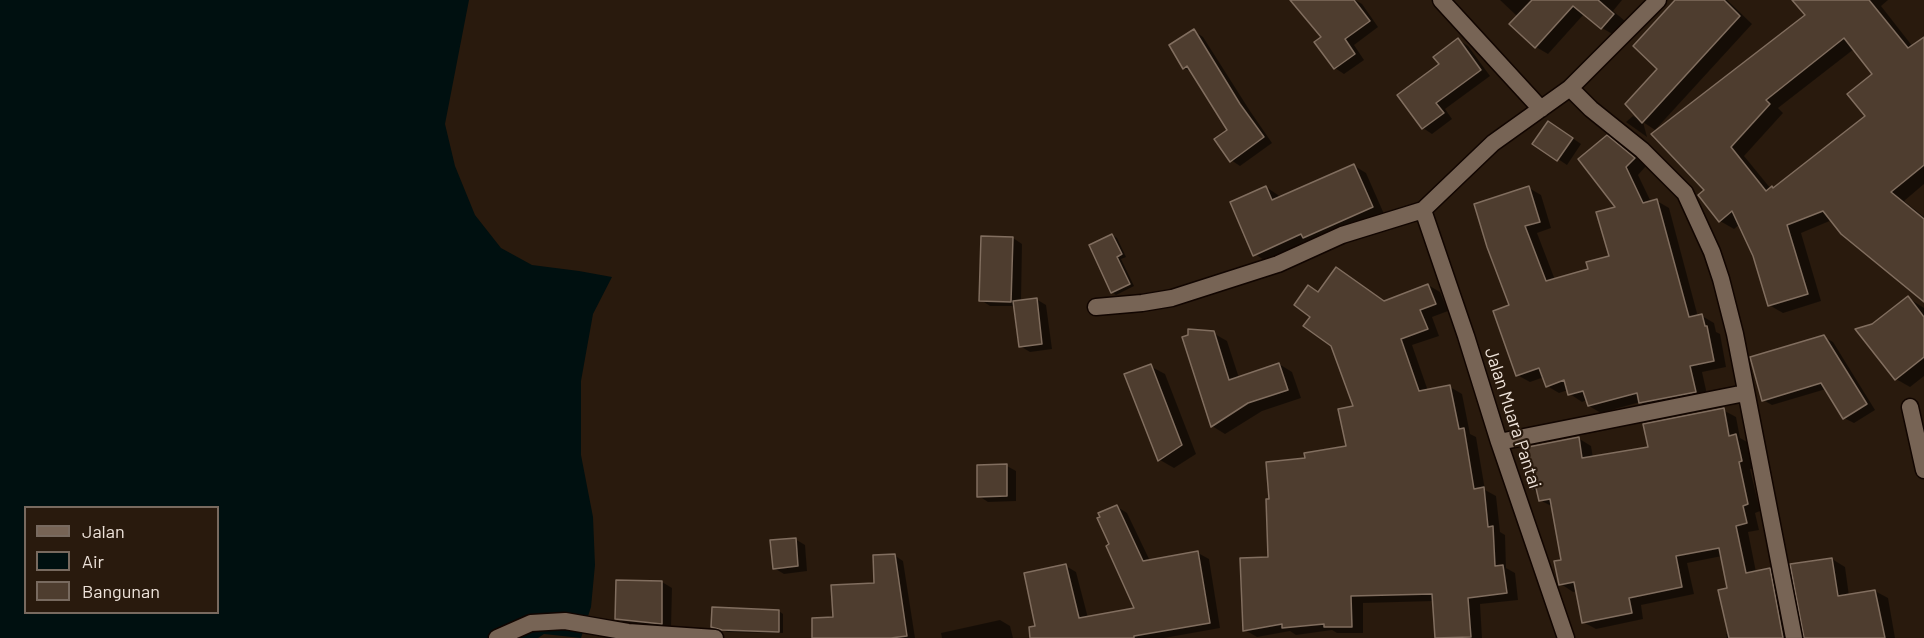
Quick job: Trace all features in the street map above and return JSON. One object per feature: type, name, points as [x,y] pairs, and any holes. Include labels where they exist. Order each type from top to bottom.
[{"type":"street","points":[[1441,0],[1541,109]]},
{"type":"street","points":[[1096,308],[1172,298],[1278,264],[1342,235],[1423,210],[1493,143],[1570,88],[1658,0]]},
{"type":"street","points":[[1570,88],[1591,110],[1642,150],[1685,193],[1712,252],[1735,334],[1794,638]]},
{"type":"street","name":"Jalan Muara Pantai","points":[[1423,210],[1566,638]]},
{"type":"street","points":[[1499,442],[1745,393]]},
{"type":"street","points":[[1910,407],[1924,470]]},
{"type":"street","points":[[497,638],[531,623],[565,621],[628,632],[715,638]]},
{"type":"water","points":[[0,0],[469,0],[445,124],[455,166],[475,215],[501,248],[532,265],[612,277],[593,314],[581,381],[581,455],[593,517],[595,565],[591,607],[581,638],[544,634],[538,638],[0,638]]},
{"type":"building","points":[[1290,0],[1354,0],[1370,21],[1345,39],[1355,54],[1334,69],[1314,42],[1321,37]]},
{"type":"building","points":[[1532,0],[1598,0],[1614,14],[1601,29],[1573,6],[1535,48],[1509,24]]},
{"type":"building","points":[[1675,0],[1724,0],[1740,16],[1642,123],[1625,104],[1657,69],[1633,46]]},
{"type":"building","points":[[1792,0],[1869,0],[1908,48],[1924,37],[1924,165],[1891,192],[1924,219],[1924,302],[1841,234],[1823,211],[1787,225],[1808,294],[1768,306],[1753,256],[1732,211],[1719,222],[1698,195],[1704,190],[1651,134],[1805,15]],"holes":[[[1844,38],[1872,74],[1847,94],[1865,116],[1773,188],[1772,186],[1766,191],[1731,147],[1770,104],[1766,100]]]},
{"type":"building","points":[[1194,29],[1240,104],[1264,137],[1230,162],[1214,139],[1227,130],[1187,66],[1183,69],[1169,45]]},
{"type":"building","points":[[1458,38],[1481,70],[1436,103],[1444,113],[1422,129],[1397,95],[1439,64],[1433,57]]},
{"type":"building","points":[[1548,121],[1573,138],[1557,161],[1532,144]]},
{"type":"building","points":[[1607,135],[1635,158],[1626,167],[1643,203],[1657,199],[1689,317],[1702,314],[1705,326],[1707,326],[1714,361],[1690,366],[1696,392],[1639,403],[1637,393],[1588,406],[1583,391],[1568,395],[1564,380],[1546,387],[1539,368],[1516,376],[1493,311],[1509,305],[1474,204],[1529,186],[1540,222],[1525,226],[1546,281],[1588,269],[1586,262],[1609,256],[1596,212],[1615,207],[1578,159]]},
{"type":"building","points":[[1354,164],[1373,207],[1303,238],[1301,234],[1253,256],[1230,202],[1266,186],[1272,200]]},
{"type":"building","points":[[1112,234],[1122,254],[1117,257],[1130,284],[1111,293],[1089,245]]},
{"type":"building","points":[[981,236],[1013,237],[1011,302],[979,301]]},
{"type":"building","points":[[1336,267],[1384,301],[1428,284],[1436,304],[1420,310],[1428,329],[1401,339],[1419,391],[1450,385],[1459,429],[1464,428],[1474,489],[1484,487],[1488,527],[1493,526],[1495,566],[1503,565],[1507,593],[1468,598],[1471,637],[1435,638],[1432,594],[1351,596],[1352,627],[1324,627],[1324,624],[1282,628],[1282,624],[1243,631],[1240,558],[1268,557],[1266,499],[1269,499],[1266,462],[1305,458],[1304,453],[1346,446],[1338,409],[1353,406],[1331,346],[1303,326],[1310,317],[1294,305],[1308,285],[1318,292]]},
{"type":"building","points":[[1908,296],[1924,317],[1924,357],[1895,380],[1855,329],[1872,324]]},
{"type":"building","points":[[1037,298],[1042,344],[1019,347],[1013,301]]},
{"type":"building","points":[[1188,329],[1214,331],[1229,380],[1279,363],[1288,390],[1248,403],[1211,427],[1182,337],[1188,335]]},
{"type":"building","points":[[1824,335],[1867,404],[1843,419],[1821,383],[1762,401],[1750,357]]},
{"type":"building","points":[[1151,364],[1182,445],[1158,461],[1124,374]]},
{"type":"building","points":[[1724,408],[1729,436],[1736,434],[1748,504],[1743,506],[1747,523],[1736,526],[1746,573],[1770,568],[1783,638],[1729,638],[1718,590],[1727,588],[1719,548],[1676,556],[1682,587],[1629,598],[1632,613],[1582,623],[1574,582],[1559,585],[1554,561],[1561,560],[1550,499],[1539,501],[1536,488],[1530,489],[1523,448],[1579,437],[1582,458],[1648,447],[1643,424]]},
{"type":"building","points":[[1007,464],[1007,496],[977,497],[977,465]]},
{"type":"building","points":[[1117,505],[1143,561],[1198,551],[1210,623],[1134,636],[1134,638],[1030,638],[1029,627],[1035,626],[1024,573],[1066,564],[1079,618],[1134,608],[1106,546],[1109,544],[1097,518],[1100,517],[1098,513]]},
{"type":"building","points":[[796,538],[798,566],[773,569],[770,540]]},
{"type":"building","points":[[895,554],[907,636],[812,638],[812,618],[833,617],[831,585],[874,583],[873,555]]},
{"type":"building","points":[[1832,558],[1838,596],[1875,590],[1885,638],[1804,638],[1790,564]]},
{"type":"building","points":[[616,580],[662,581],[662,624],[615,619]]},
{"type":"building","points":[[712,607],[779,610],[779,632],[722,630],[711,627]]}]
